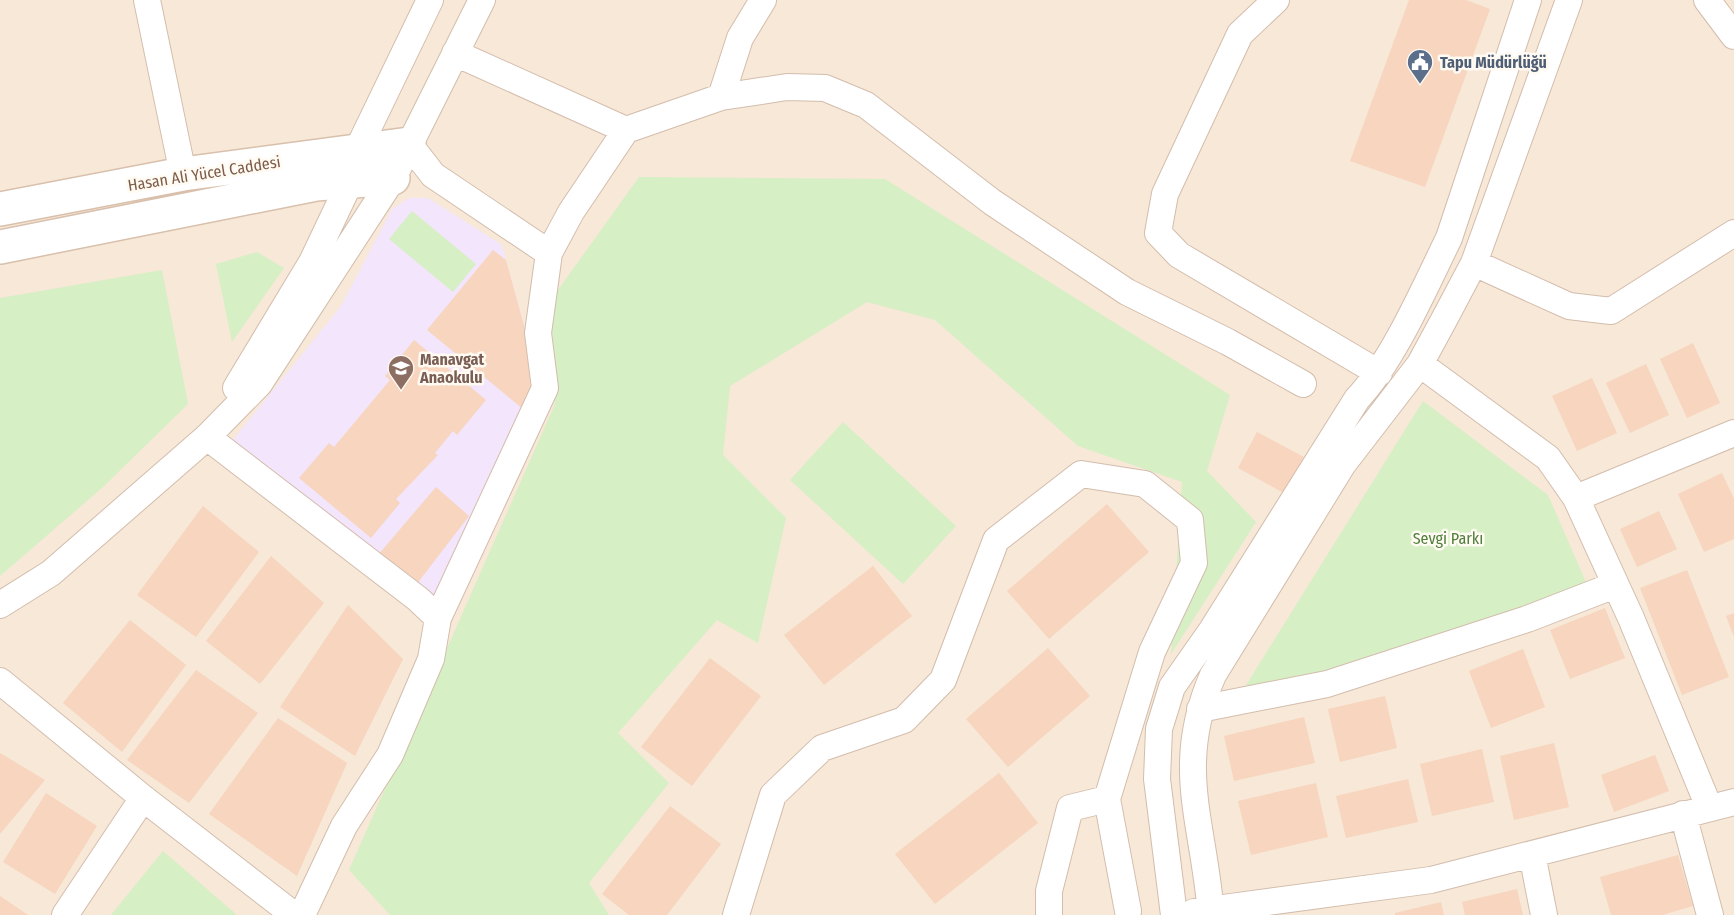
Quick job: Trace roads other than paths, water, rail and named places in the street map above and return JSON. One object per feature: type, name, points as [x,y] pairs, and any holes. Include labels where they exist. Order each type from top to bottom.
[{"type":"street","points":[[147,0],[183,174]]},
{"type":"street","points":[[207,437],[312,262],[430,0]]},
{"type":"street","points":[[0,606],[51,573],[207,437],[259,384],[393,178],[482,0]]},
{"type":"street","points":[[721,97],[740,38],[763,0]]},
{"type":"street","points":[[1276,0],[1240,34],[1166,194],[1158,233],[1179,255],[1379,373]]},
{"type":"street","points":[[1420,363],[1548,458],[1576,498],[1615,585],[1722,805],[1431,880],[1211,912],[1172,915],[1157,779],[1159,729],[1172,687],[1212,630],[1357,399],[1379,373],[1449,238],[1528,0]]},
{"type":"street","points":[[1211,912],[1192,785],[1192,743],[1200,709],[1213,675],[1343,464],[1420,363],[1474,262],[1569,0]]},
{"type":"street","points":[[1707,0],[1734,36]]},
{"type":"street","points":[[455,54],[626,129]]},
{"type":"street","points":[[302,915],[344,826],[390,755],[431,658],[438,618],[545,388],[538,333],[549,253],[571,212],[626,129],[721,97],[787,87],[825,88],[866,105],[992,202],[1127,292],[1228,342],[1303,384]]},
{"type":"street","points":[[409,144],[432,175],[549,253]]},
{"type":"street","name":"Hasan Ali Yücel Caddesi","points":[[0,247],[316,184],[409,144]]},
{"type":"street","name":"Hasan Ali Yücel Caddesi","points":[[0,209],[183,174],[354,166],[393,178]]},
{"type":"street","points":[[393,178],[432,175]]},
{"type":"street","points":[[1474,262],[1569,306],[1611,311],[1734,233]]},
{"type":"street","points":[[207,437],[418,599],[438,618]]},
{"type":"street","points":[[1576,498],[1731,441]]},
{"type":"street","points":[[735,915],[773,795],[822,748],[904,720],[943,680],[996,540],[1081,474],[1145,484],[1190,520],[1194,563],[1152,651],[1107,799],[1126,914]]},
{"type":"street","points":[[1200,709],[1327,684],[1527,619],[1615,585]]},
{"type":"street","points":[[0,681],[143,798],[294,915]]},
{"type":"street","points":[[65,915],[143,798]]},
{"type":"street","points":[[1049,915],[1049,891],[1070,808],[1107,799]]},
{"type":"street","points":[[1683,814],[1710,915]]},
{"type":"street","points":[[1532,854],[1544,915]]},
{"type":"place","name":"Tapu Müdürlüğü","points":[[1420,85]]},
{"type":"place","name":"Manavgat Anaokulu","points":[[401,391]]},
{"type":"park label","name":"Sevgi Parkı","points":[[1448,538]]}]
